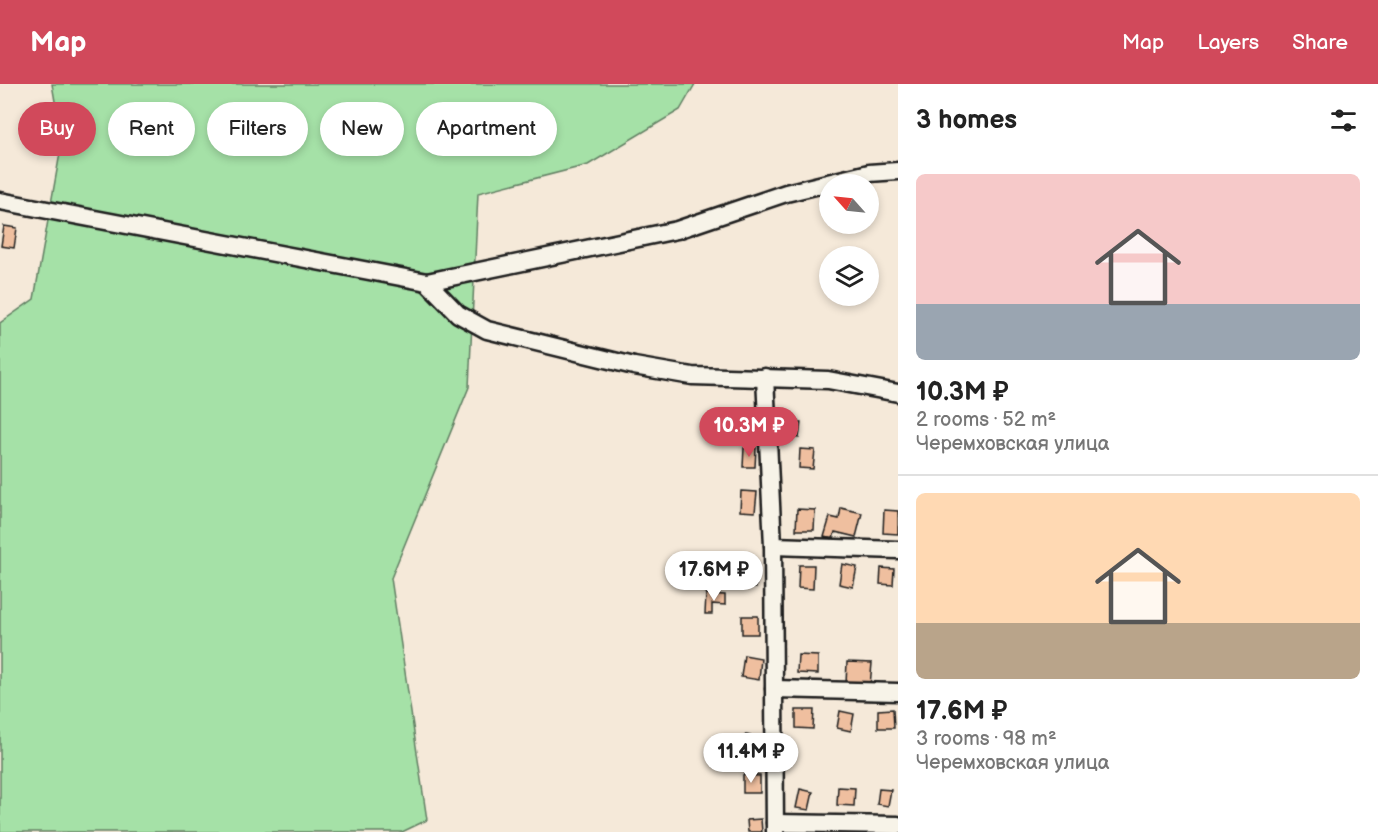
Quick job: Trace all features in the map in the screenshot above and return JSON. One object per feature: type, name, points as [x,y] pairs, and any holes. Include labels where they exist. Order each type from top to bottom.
[{"type":"street","points":[[0,201],[427,282],[677,230],[786,193],[869,173],[898,171]]},
{"type":"street","points":[[427,282],[458,314],[487,330],[634,366],[692,376],[828,380],[898,393]]},
{"type":"street","points":[[765,377],[773,546],[775,827],[898,825]]},
{"type":"street","points":[[773,546],[898,550]]},
{"type":"street","points":[[774,689],[898,692]]},
{"type":"green space","points":[[52,84],[695,84],[680,110],[588,165],[478,193],[469,387],[391,578],[427,820],[402,832],[0,832],[0,323],[34,299],[60,156],[96,156],[96,102],[55,102]]},
{"type":"building","points":[[4,226],[17,228],[14,248],[1,246]]},
{"type":"building","points":[[791,420],[801,422],[799,438],[789,437]]},
{"type":"building","points":[[744,448],[756,448],[755,467],[743,467]]},
{"type":"building","points":[[800,449],[815,450],[813,469],[799,468]]},
{"type":"building","points":[[741,491],[757,492],[755,512],[740,511]]},
{"type":"building","points":[[841,508],[862,513],[856,537],[835,532],[833,539],[824,537],[830,517],[839,519]]},
{"type":"building","points":[[797,509],[815,510],[814,530],[796,530]]},
{"type":"building","points":[[884,510],[898,511],[898,534],[883,533]]},
{"type":"building","points":[[743,563],[758,565],[756,588],[741,586]]},
{"type":"building","points":[[842,564],[857,567],[853,587],[839,584]]},
{"type":"building","points":[[799,565],[814,565],[813,589],[798,588]]},
{"type":"building","points":[[881,568],[894,569],[893,585],[880,584]]},
{"type":"building","points":[[706,594],[725,595],[725,605],[712,604],[712,614],[705,614]]},
{"type":"building","points":[[742,616],[758,616],[758,634],[742,634]]},
{"type":"building","points":[[744,655],[761,658],[759,680],[741,677]]},
{"type":"building","points":[[798,655],[818,656],[818,674],[797,673]]},
{"type":"building","points":[[847,662],[872,663],[870,686],[846,684]]},
{"type":"building","points":[[893,709],[894,728],[878,728],[878,710]]},
{"type":"building","points":[[796,710],[814,710],[813,729],[796,728]]},
{"type":"building","points":[[840,711],[854,714],[851,731],[837,728]]},
{"type":"building","points":[[745,735],[760,737],[758,758],[743,756]]},
{"type":"building","points":[[743,775],[760,776],[760,793],[743,793]]},
{"type":"building","points":[[838,787],[855,788],[854,806],[837,805]]},
{"type":"building","points":[[800,789],[813,792],[809,810],[796,808]]},
{"type":"building","points":[[879,789],[891,790],[888,806],[877,804]]},
{"type":"building","points":[[761,819],[762,832],[748,832],[747,820]]}]
